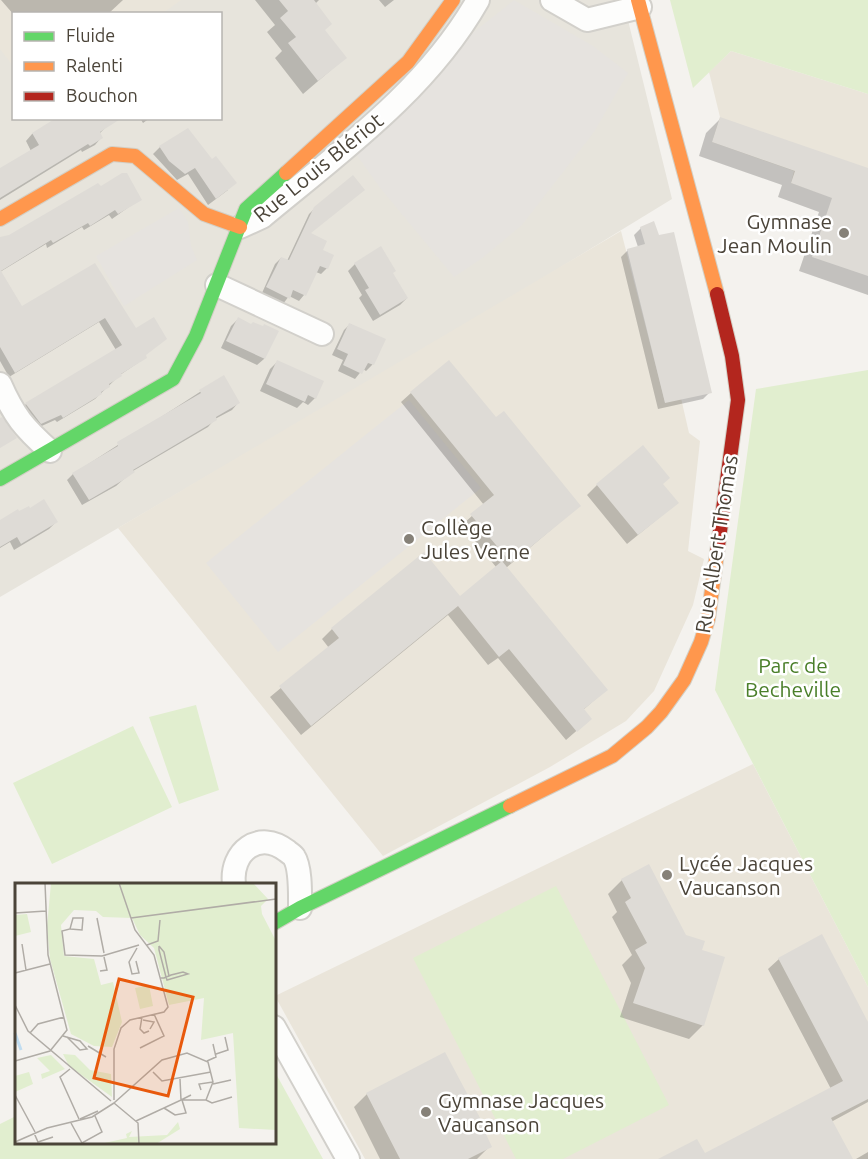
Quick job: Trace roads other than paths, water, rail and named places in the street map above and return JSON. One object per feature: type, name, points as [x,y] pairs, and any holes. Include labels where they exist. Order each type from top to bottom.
[{"type":"street","name":"Rue Louis Blériot","points":[[240,227],[246,209],[408,62],[453,0]]},
{"type":"street","name":"Rue Louis Blériot","points":[[240,227],[262,218],[398,102],[422,77],[467,20],[478,0]]},
{"type":"street","name":"Rue Albert Thomas","points":[[276,922],[612,756],[653,723],[687,676],[700,649],[708,619],[738,400],[735,372],[705,248],[639,4],[587,20],[552,0]]},
{"type":"street","points":[[0,219],[112,154],[135,156],[204,214],[240,227],[196,336],[173,379],[0,479]]},
{"type":"street","points":[[217,285],[322,334]]},
{"type":"street","points":[[0,384],[11,410],[25,429],[50,451]]},
{"type":"street","points":[[234,883],[233,875],[239,856],[249,846],[264,842],[280,846],[294,857],[299,874],[300,908]]},
{"type":"street","points":[[276,1031],[348,1159]]},
{"type":"place","name":"Gymnase Jean Moulin","points":[[844,233]]},
{"type":"place","name":"Collège Jules Verne","points":[[409,539]]},
{"type":"place","name":"Lycée Jacques Vaucanson","points":[[667,875]]},
{"type":"place","name":"Gymnase Jacques Vaucanson","points":[[426,1112]]},
{"type":"park label","name":"Parc de Becheville","points":[[793,677]]}]
